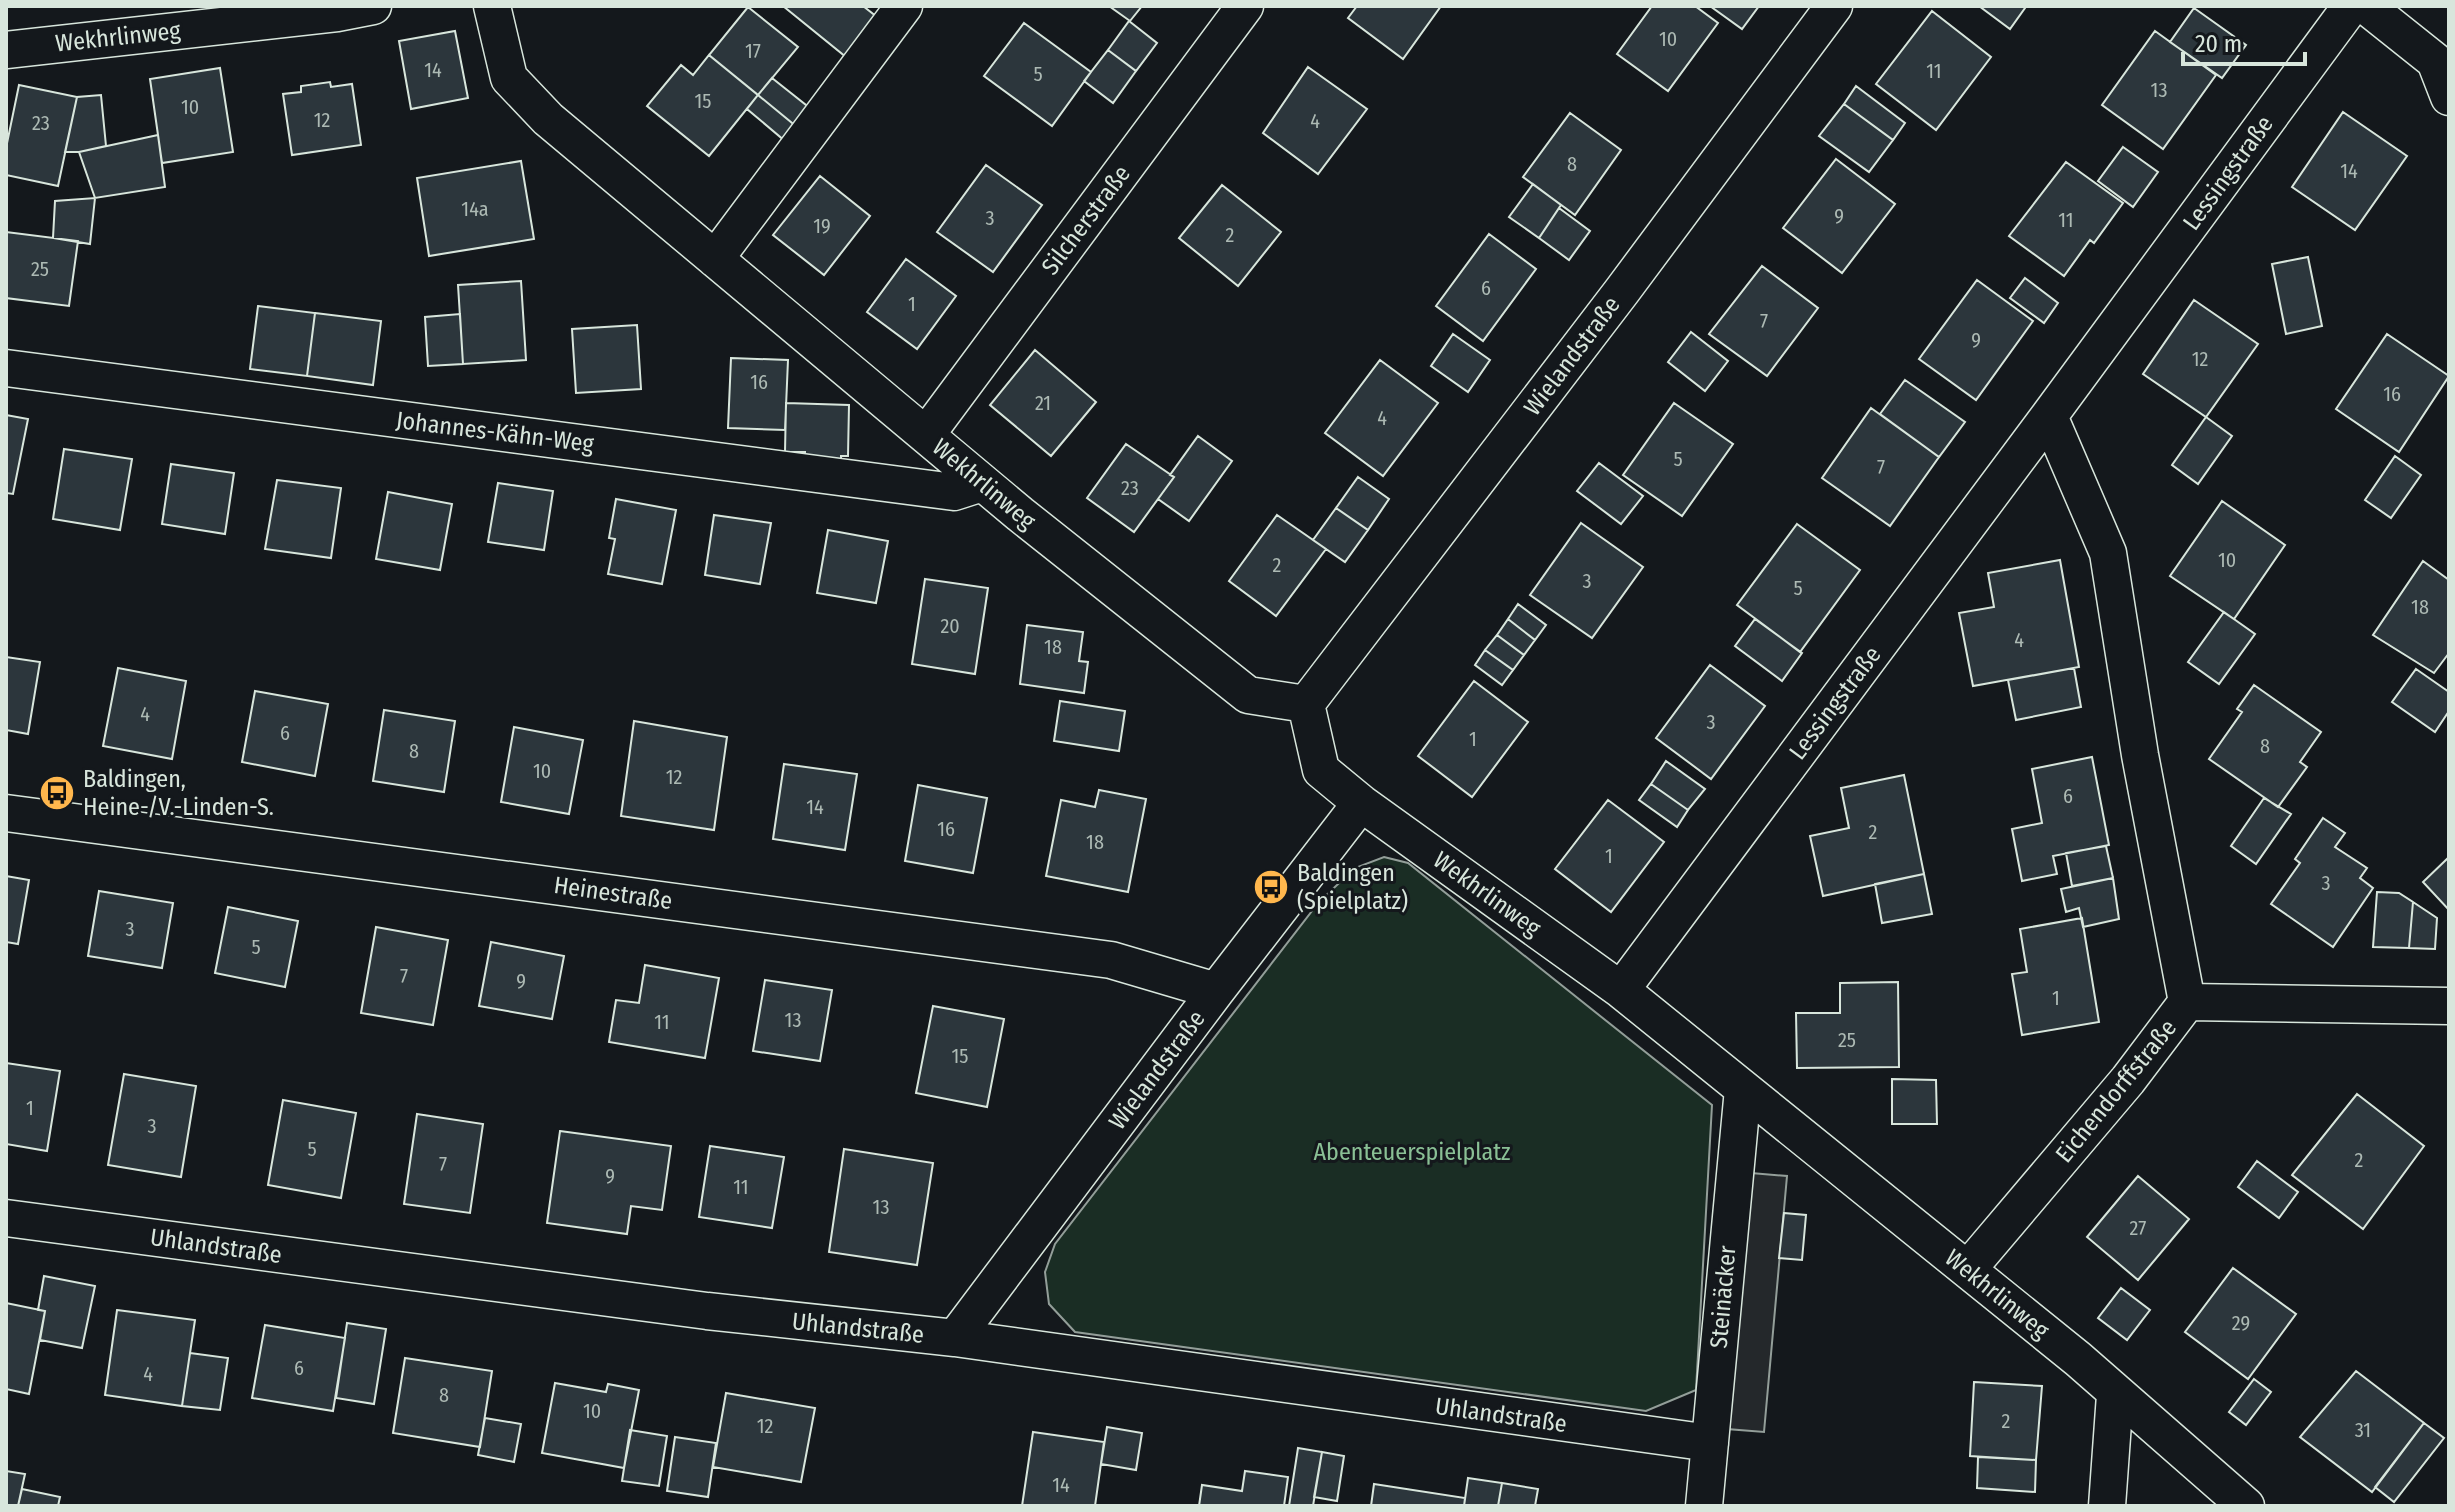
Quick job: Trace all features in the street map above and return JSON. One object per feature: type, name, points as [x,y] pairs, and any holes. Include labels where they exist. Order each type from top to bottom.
[{"type":"street","name":"Wekhrlinweg","points":[[6,50],[337,13],[373,6]]},
{"type":"street","name":"Wekhrlinweg","points":[[492,6],[509,78],[548,119],[982,483],[1248,695],[1306,704],[1321,770],[1361,803],[1621,990],[2078,1359],[2115,1395],[2246,1506]]},
{"type":"street","points":[[715,259],[904,6]]},
{"type":"street","name":"Silcherstraße","points":[[926,435],[1245,6]]},
{"type":"street","name":"Wielandstraße","points":[[1306,704],[1604,315],[1834,6]]},
{"type":"street","name":"Lessingstraße","points":[[1621,990],[2351,6]]},
{"type":"street","points":[[2366,6],[2435,61],[2449,97]]},
{"type":"street","name":"Johannes-Kähn-Weg","points":[[6,368],[954,492],[982,483]]},
{"type":"street","points":[[2049,416],[2108,553],[2140,755],[2187,1002]]},
{"type":"street","name":"Wielandstraße","points":[[955,1338],[1361,803]]},
{"type":"street","name":"Heinestraße","points":[[6,813],[1111,960],[1216,991]]},
{"type":"street","name":"Eichendorffstraße","points":[[1968,1269],[2128,1080],[2187,1002],[2449,1006]]},
{"type":"street","name":"Steinäcker","points":[[1704,1506],[1743,1089]]},
{"type":"street","name":"Uhlandstraße","points":[[6,1218],[707,1311],[955,1338],[1710,1443]]},
{"type":"street","points":[[2107,1506],[2115,1395]]},
{"type":"green space","name":"Abenteuerspielplatz","points":[[1384,857],[1408,863],[1712,1105],[1696,1390],[1646,1411],[1075,1332],[1049,1304],[1045,1272],[1055,1244],[1319,902],[1355,868]]},
{"type":"shaded area","points":[[1751,1173],[1787,1176],[1764,1432],[1727,1429]]},
{"type":"building","points":[[783,6],[863,6],[877,17],[846,57]]},
{"type":"building","points":[[1109,6],[1142,6],[1130,21]]},
{"type":"building","points":[[1357,6],[1441,6],[1403,59],[1348,18]]},
{"type":"building","points":[[1652,6],[1695,6],[1718,23],[1668,91],[1617,54]]},
{"type":"building","points":[[1710,6],[1759,6],[1742,29]]},
{"type":"building","points":[[1979,6],[2022,6],[2025,8],[2010,29]]},
{"type":"building","points":[[748,7],[798,47],[758,95],[709,55]]},
{"type":"building","points":[[2194,8],[2246,45],[2222,78],[2170,42]]},
{"type":"building","points":[[1932,11],[1991,57],[1936,130],[1876,84]]},
{"type":"building","points":[[1129,21],[1157,43],[1136,71],[1108,50]]},
{"type":"building","points":[[1024,23],[1091,72],[1052,126],[984,76]]},
{"type":"building","points":[[455,31],[468,98],[411,109],[399,41]]},
{"type":"building","points":[[2155,31],[2216,75],[2163,149],[2102,105]]},
{"type":"building","points":[[1108,50],[1136,71],[1113,103],[1084,81]]},
{"type":"building","points":[[709,55],[758,95],[709,156],[647,106],[681,65],[693,75]]},
{"type":"building","points":[[1308,67],[1367,109],[1318,174],[1263,133]]},
{"type":"building","points":[[220,68],[233,152],[162,163],[150,79]]},
{"type":"building","points":[[772,78],[811,109],[797,127],[758,95]]},
{"type":"building","points":[[330,82],[331,87],[352,84],[361,145],[292,155],[283,94],[301,92],[301,86]]},
{"type":"building","points":[[19,85],[77,97],[58,186],[6,175],[6,148]]},
{"type":"building","points":[[1856,86],[1905,123],[1893,140],[1844,104]]},
{"type":"building","points":[[101,95],[106,146],[65,152],[77,97]]},
{"type":"building","points":[[758,95],[797,127],[785,141],[747,109]]},
{"type":"building","points":[[1844,104],[1893,140],[1869,172],[1819,136]]},
{"type":"building","points":[[2343,112],[2407,156],[2355,230],[2292,187]]},
{"type":"building","points":[[1570,113],[1621,150],[1575,215],[1523,177]]},
{"type":"building","points":[[158,135],[165,187],[95,198],[79,152]]},
{"type":"building","points":[[2123,147],[2158,172],[2133,207],[2098,181]]},
{"type":"building","points":[[1836,159],[1895,204],[1842,273],[1783,228]]},
{"type":"building","points":[[521,161],[534,239],[429,256],[417,178]]},
{"type":"building","points":[[2066,162],[2123,203],[2094,243],[2090,240],[2064,276],[2009,236]]},
{"type":"building","points":[[986,165],[1042,205],[993,272],[937,232]]},
{"type":"building","points":[[820,176],[870,216],[824,275],[773,235]]},
{"type":"building","points":[[1533,184],[1561,205],[1539,238],[1509,217]]},
{"type":"building","points":[[1222,185],[1281,232],[1238,286],[1179,238]]},
{"type":"building","points":[[95,198],[90,244],[53,238],[55,201]]},
{"type":"building","points":[[1559,208],[1590,231],[1569,260],[1539,238]]},
{"type":"building","points":[[6,232],[78,241],[69,306],[6,298]]},
{"type":"building","points":[[1489,234],[1536,269],[1483,341],[1436,306]]},
{"type":"building","points":[[2308,257],[2322,326],[2286,334],[2272,264]]},
{"type":"building","points":[[906,259],[956,296],[917,349],[867,312]]},
{"type":"building","points":[[1762,266],[1818,308],[1767,376],[1709,334]]},
{"type":"building","points":[[2025,278],[2058,303],[2044,323],[2010,298]]},
{"type":"building","points":[[1977,280],[2033,321],[1976,400],[1919,359]]},
{"type":"building","points":[[521,281],[526,360],[463,364],[458,285]]},
{"type":"building","points":[[2194,300],[2258,344],[2206,417],[2143,374]]},
{"type":"building","points":[[258,306],[315,313],[307,376],[250,369]]},
{"type":"building","points":[[315,313],[381,321],[373,385],[307,376]]},
{"type":"building","points":[[460,314],[463,364],[428,366],[425,317]]},
{"type":"building","points":[[637,325],[641,389],[576,393],[572,329]]},
{"type":"building","points":[[1691,332],[1728,361],[1705,391],[1668,362]]},
{"type":"building","points":[[1453,334],[1490,360],[1468,392],[1431,366]]},
{"type":"building","points":[[2387,334],[2449,376],[2399,452],[2336,409]]},
{"type":"building","points":[[1035,350],[1096,402],[1051,456],[990,405]]},
{"type":"building","points":[[731,358],[788,360],[785,430],[728,428]]},
{"type":"building","points":[[1380,360],[1438,403],[1383,476],[1325,433]]},
{"type":"building","points":[[1905,380],[1965,422],[1939,457],[1880,414]]},
{"type":"building","points":[[786,403],[849,405],[848,456],[841,456],[841,466],[805,464],[805,452],[785,452]]},
{"type":"building","points":[[1674,403],[1733,444],[1682,516],[1623,475]]},
{"type":"building","points":[[1871,408],[1939,457],[1890,526],[1822,478]]},
{"type":"building","points":[[6,415],[28,419],[13,494],[6,493]]},
{"type":"building","points":[[2206,417],[2232,436],[2198,484],[2172,465]]},
{"type":"building","points":[[1198,436],[1232,461],[1189,521],[1158,499],[1174,477],[1170,475]]},
{"type":"building","points":[[1126,444],[1174,477],[1134,532],[1087,498]]},
{"type":"building","points":[[64,449],[132,459],[120,530],[53,519]]},
{"type":"building","points":[[2395,456],[2421,475],[2391,518],[2365,500]]},
{"type":"building","points":[[1599,463],[1643,496],[1621,524],[1577,491]]},
{"type":"building","points":[[171,464],[234,473],[225,534],[162,524]]},
{"type":"building","points":[[1358,477],[1389,499],[1368,530],[1336,508]]},
{"type":"building","points":[[277,480],[341,488],[331,558],[265,549]]},
{"type":"building","points":[[498,483],[553,491],[544,550],[488,542]]},
{"type":"building","points":[[388,492],[452,504],[440,570],[376,559]]},
{"type":"building","points":[[616,499],[676,510],[662,584],[608,574],[615,539],[609,538]]},
{"type":"building","points":[[2222,501],[2285,545],[2234,619],[2170,576]]},
{"type":"building","points":[[1336,508],[1368,530],[1345,562],[1313,540]]},
{"type":"building","points":[[714,515],[771,523],[760,584],[705,575]]},
{"type":"building","points":[[1277,515],[1326,549],[1276,616],[1229,581]]},
{"type":"building","points":[[1581,523],[1643,567],[1592,638],[1530,595]]},
{"type":"building","points":[[1797,524],[1860,570],[1800,652],[1737,605]]},
{"type":"building","points":[[828,530],[888,541],[876,603],[817,593]]},
{"type":"building","points":[[2060,560],[2079,667],[1973,686],[1959,613],[1994,607],[1988,573]]},
{"type":"building","points":[[2423,561],[2449,580],[2449,653],[2434,673],[2373,635]]},
{"type":"building","points":[[925,579],[988,588],[975,674],[912,664]]},
{"type":"building","points":[[1518,604],[1546,625],[1535,640],[1508,619]]},
{"type":"building","points":[[2224,612],[2255,634],[2219,684],[2188,662]]},
{"type":"building","points":[[1508,619],[1535,640],[1524,655],[1497,635]]},
{"type":"building","points":[[1755,619],[1802,653],[1782,681],[1735,646]]},
{"type":"building","points":[[1027,625],[1083,632],[1079,661],[1088,662],[1084,693],[1020,684]]},
{"type":"building","points":[[1497,635],[1524,655],[1513,670],[1485,650]]},
{"type":"building","points":[[1485,650],[1513,670],[1502,685],[1475,665]]},
{"type":"building","points":[[6,657],[40,662],[28,734],[6,730]]},
{"type":"building","points":[[1710,665],[1765,706],[1711,779],[1656,738]]},
{"type":"building","points":[[118,668],[186,681],[172,759],[103,746]]},
{"type":"building","points":[[2074,668],[2081,707],[2016,720],[2008,680]]},
{"type":"building","points":[[2416,669],[2449,692],[2449,711],[2435,732],[2392,702]]},
{"type":"building","points":[[1474,681],[1528,722],[1472,797],[1418,756]]},
{"type":"building","points":[[2254,685],[2321,732],[2300,762],[2307,767],[2278,807],[2209,759],[2242,712],[2237,709]]},
{"type":"building","points":[[255,691],[328,704],[315,776],[242,762]]},
{"type":"building","points":[[1060,701],[1125,711],[1119,751],[1054,741]]},
{"type":"building","points":[[384,710],[455,721],[444,792],[373,781]]},
{"type":"building","points":[[634,721],[727,737],[714,830],[621,816]]},
{"type":"building","points":[[514,727],[583,740],[569,814],[501,802]]},
{"type":"building","points":[[2092,757],[2109,845],[2053,856],[2057,874],[2022,881],[2012,829],[2042,823],[2032,769]]},
{"type":"building","points":[[1666,761],[1705,789],[1688,810],[1651,784]]},
{"type":"building","points":[[784,764],[857,774],[845,850],[773,839]]},
{"type":"building","points":[[1904,775],[1924,874],[1823,896],[1810,836],[1849,828],[1841,788]]},
{"type":"building","points":[[1651,784],[1688,810],[1677,827],[1639,800]]},
{"type":"building","points":[[918,785],[987,798],[973,873],[905,861]]},
{"type":"building","points":[[1099,790],[1146,799],[1128,892],[1046,876],[1061,800],[1095,807]]},
{"type":"building","points":[[2264,798],[2291,814],[2256,864],[2231,846]]},
{"type":"building","points":[[1608,800],[1664,842],[1611,912],[1555,869]]},
{"type":"building","points":[[2323,818],[2345,833],[2335,847],[2367,868],[2360,878],[2373,888],[2333,947],[2271,904],[2300,863],[2295,859]]},
{"type":"building","points":[[2106,846],[2113,878],[2072,886],[2066,853]]},
{"type":"building","points":[[2449,859],[2449,910],[2423,882]]},
{"type":"building","points":[[1924,874],[1932,914],[1882,923],[1875,884]]},
{"type":"building","points":[[6,876],[29,880],[18,944],[6,942]]},
{"type":"building","points":[[2113,878],[2119,919],[2083,927],[2079,908],[2066,912],[2061,889]]},
{"type":"building","points":[[99,891],[173,903],[162,968],[88,956]]},
{"type":"building","points":[[2377,892],[2399,893],[2413,902],[2409,948],[2373,947]]},
{"type":"building","points":[[2413,902],[2437,918],[2435,949],[2409,948]]},
{"type":"building","points":[[228,907],[298,921],[285,987],[215,973]]},
{"type":"building","points":[[2082,918],[2099,1022],[2022,1035],[2012,974],[2027,972],[2020,929]]},
{"type":"building","points":[[376,927],[448,940],[433,1025],[361,1013]]},
{"type":"building","points":[[491,942],[564,956],[552,1019],[479,1006]]},
{"type":"building","points":[[645,965],[719,978],[705,1058],[609,1042],[616,1000],[639,1003]]},
{"type":"building","points":[[765,980],[832,990],[820,1061],[753,1051]]},
{"type":"building","points":[[1898,982],[1899,1067],[1797,1068],[1796,1013],[1840,1013],[1840,983]]},
{"type":"building","points":[[933,1006],[1004,1019],[987,1107],[916,1093]]},
{"type":"building","points":[[6,1063],[60,1071],[47,1151],[6,1144]]},
{"type":"building","points":[[124,1074],[196,1086],[181,1177],[108,1165]]},
{"type":"building","points":[[1892,1079],[1936,1080],[1937,1124],[1892,1124]]},
{"type":"building","points":[[2357,1094],[2424,1146],[2363,1229],[2292,1175]]},
{"type":"building","points":[[283,1100],[356,1113],[341,1198],[268,1185]]},
{"type":"building","points":[[417,1114],[483,1124],[470,1213],[404,1204]]},
{"type":"building","points":[[560,1131],[671,1146],[662,1210],[631,1206],[627,1234],[547,1223]]},
{"type":"building","points":[[710,1146],[784,1157],[772,1228],[699,1217]]},
{"type":"building","points":[[844,1149],[933,1163],[917,1265],[829,1252]]},
{"type":"building","points":[[2257,1161],[2298,1192],[2279,1218],[2238,1187]]},
{"type":"building","points":[[2138,1176],[2189,1219],[2138,1280],[2087,1237]]},
{"type":"building","points":[[1784,1213],[1806,1215],[1802,1260],[1779,1258]]},
{"type":"building","points":[[2233,1268],[2296,1314],[2248,1379],[2185,1332]]},
{"type":"building","points":[[44,1276],[95,1286],[82,1348],[40,1340],[45,1311],[38,1310]]},
{"type":"building","points":[[2121,1288],[2150,1310],[2127,1340],[2098,1318]]},
{"type":"building","points":[[6,1303],[45,1311],[29,1394],[6,1389]]},
{"type":"building","points":[[117,1310],[195,1320],[182,1406],[105,1395]]},
{"type":"building","points":[[347,1323],[386,1329],[374,1404],[336,1398]]},
{"type":"building","points":[[265,1325],[345,1338],[333,1411],[252,1398]]},
{"type":"building","points":[[190,1353],[228,1358],[220,1410],[182,1406]]},
{"type":"building","points":[[405,1358],[492,1371],[480,1447],[393,1433]]},
{"type":"building","points":[[2356,1371],[2424,1423],[2372,1492],[2300,1437]]},
{"type":"building","points":[[2254,1379],[2271,1392],[2246,1425],[2229,1412]]},
{"type":"building","points":[[1974,1382],[2042,1386],[2036,1460],[1970,1456]]},
{"type":"building","points":[[555,1383],[606,1392],[608,1384],[639,1390],[624,1468],[542,1453]]},
{"type":"building","points":[[726,1393],[815,1408],[801,1482],[713,1467]]},
{"type":"building","points":[[485,1418],[521,1424],[514,1462],[478,1455]]},
{"type":"building","points":[[2424,1423],[2444,1438],[2394,1502],[2375,1487]]},
{"type":"building","points":[[1107,1427],[1142,1433],[1136,1470],[1101,1464]]},
{"type":"building","points":[[630,1430],[667,1436],[659,1486],[622,1481]]},
{"type":"building","points":[[1033,1432],[1104,1442],[1095,1506],[1022,1506]]},
{"type":"building","points":[[675,1437],[716,1443],[708,1497],[667,1491]]},
{"type":"building","points":[[1298,1448],[1322,1452],[1313,1506],[1289,1506]]},
{"type":"building","points":[[1322,1452],[1344,1456],[1337,1501],[1314,1497]]},
{"type":"building","points":[[1978,1457],[2036,1460],[2035,1492],[1977,1488]]},
{"type":"building","points":[[6,1471],[25,1474],[18,1506],[6,1506]]},
{"type":"building","points":[[1245,1471],[1288,1477],[1284,1506],[1199,1506],[1202,1485],[1242,1491]]},
{"type":"building","points":[[1468,1478],[1502,1483],[1498,1506],[1464,1506]]},
{"type":"building","points":[[1502,1483],[1538,1489],[1535,1506],[1498,1506]]},
{"type":"building","points":[[1374,1484],[1465,1498],[1464,1506],[1371,1506]]},
{"type":"building","points":[[22,1489],[60,1497],[58,1506],[18,1506]]},
{"type":"place","name":"Baldingen, Heine-/V.-Linden-S.","points":[[57,793]]},
{"type":"place","name":"Baldingen (Spielplatz)","points":[[1271,887]]}]
